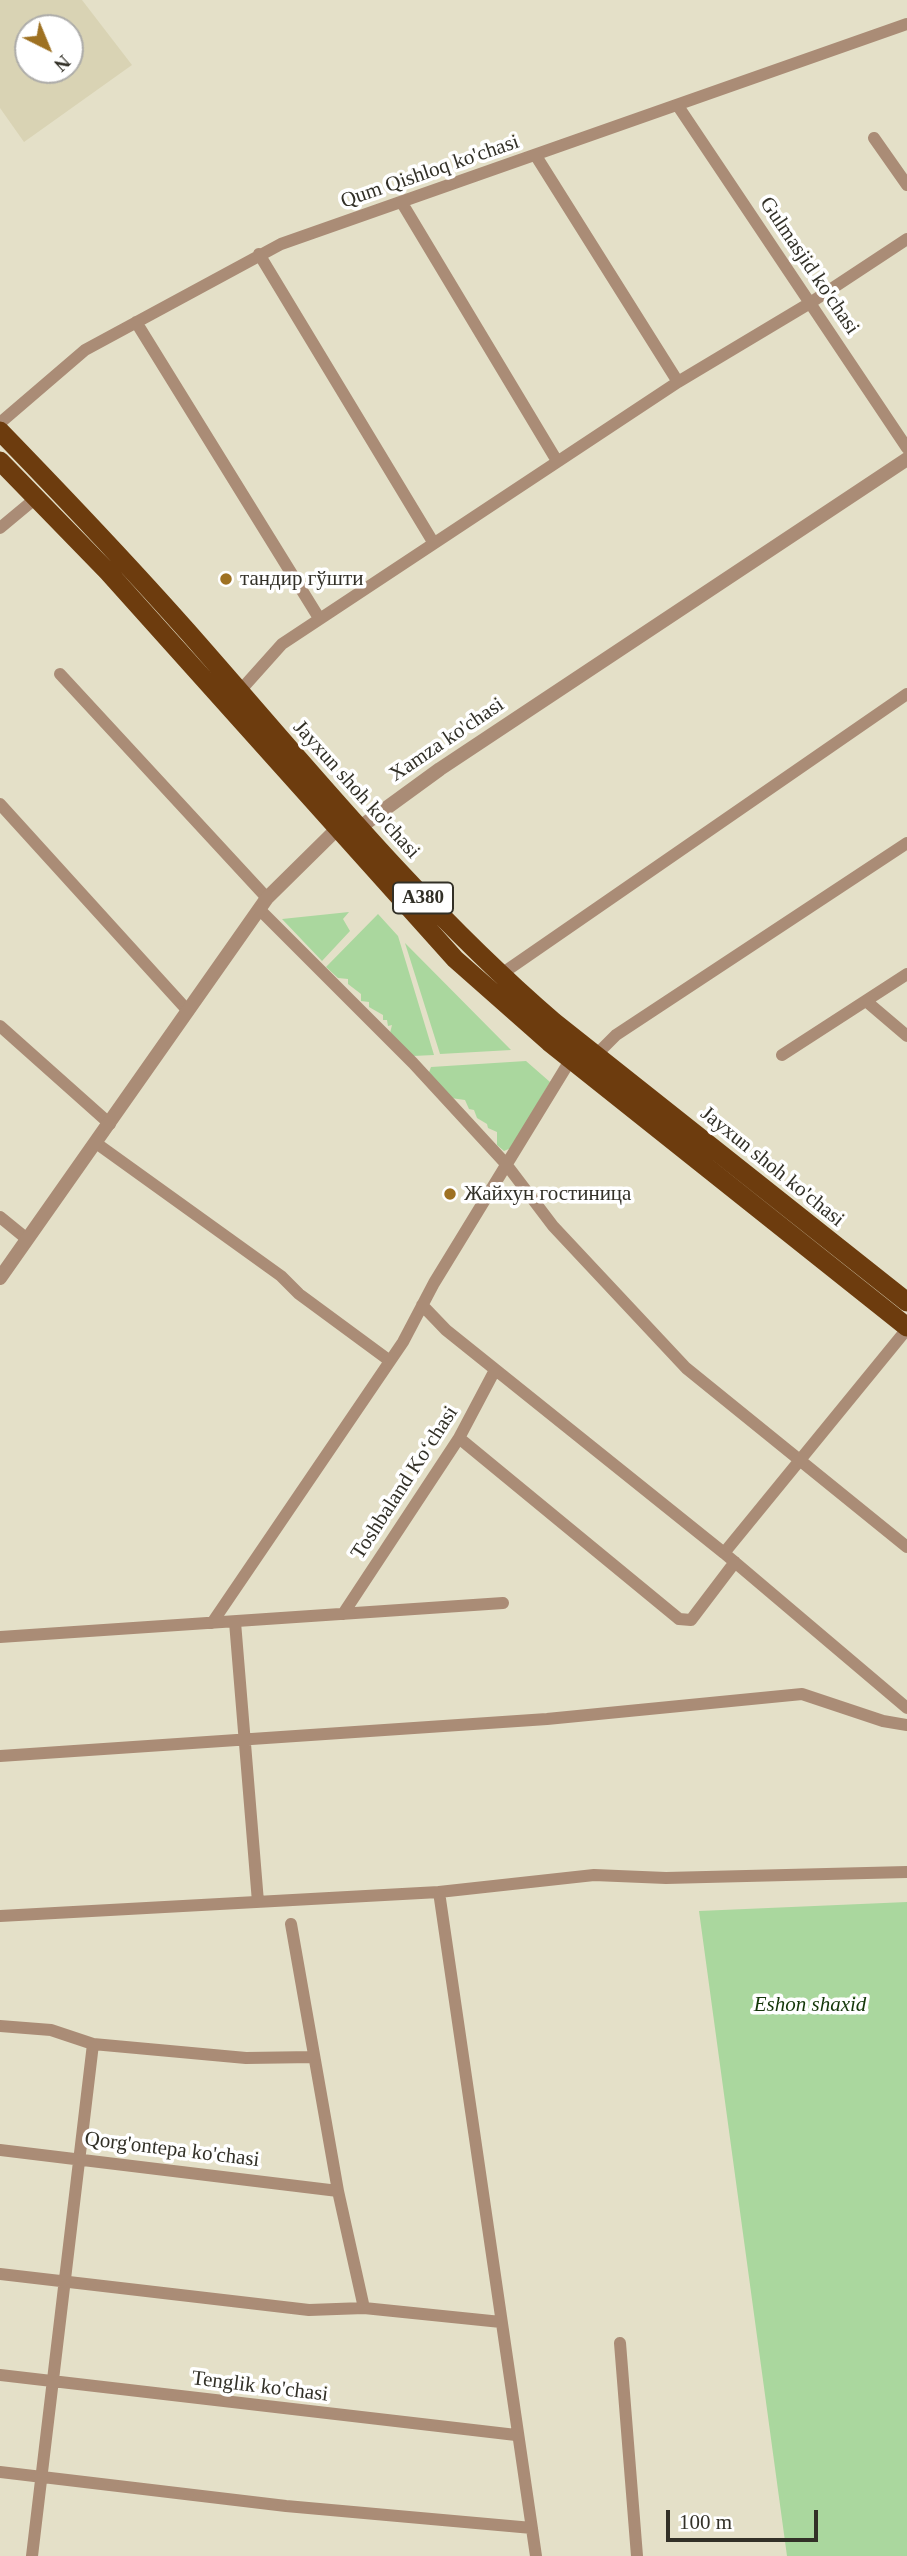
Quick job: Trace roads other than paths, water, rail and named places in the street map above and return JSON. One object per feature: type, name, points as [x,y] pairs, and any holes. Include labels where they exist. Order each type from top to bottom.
[{"type":"highway","name":"Jayxun shoh ko'chasi","points":[[0,431],[104,538],[359,828],[500,975],[596,1055],[906,1299]]},
{"type":"highway","name":"Jayxun shoh ko'chasi","points":[[0,461],[108,572],[336,830],[455,959],[571,1059],[907,1328]]},
{"type":"street","name":"Qum Qishloq ko'chasi","points":[[0,422],[85,351],[258,254],[907,24]]},
{"type":"street","name":"Gulmasjid ko'chasi","points":[[678,106],[907,448]]},
{"type":"street","points":[[874,138],[907,185]]},
{"type":"street","points":[[536,156],[678,382]]},
{"type":"street","points":[[402,203],[557,461]]},
{"type":"street","points":[[239,692],[282,644],[319,618],[678,382],[810,303],[907,239]]},
{"type":"street","points":[[258,254],[433,542]]},
{"type":"street","points":[[136,322],[319,618]]},
{"type":"street","name":"Xamza ko'chasi","points":[[359,828],[440,769],[907,459]]},
{"type":"street","points":[[0,528],[36,498]]},
{"type":"street","points":[[60,674],[263,904],[506,1164],[553,1226],[686,1368],[907,1547]]},
{"type":"street","points":[[500,975],[907,694]]},
{"type":"street","points":[[0,804],[188,1011]]},
{"type":"street","points":[[0,1278],[263,904],[336,830],[359,828]]},
{"type":"street","points":[[596,1055],[617,1035],[907,843]]},
{"type":"street","points":[[782,1055],[907,974]]},
{"type":"street","points":[[866,1001],[907,1037]]},
{"type":"street","points":[[0,1026],[110,1124]]},
{"type":"street","points":[[212,1623],[390,1361],[571,1059]]},
{"type":"street","points":[[96,1143],[281,1276],[299,1294],[390,1361]]},
{"type":"street","points":[[0,1217],[27,1239]]},
{"type":"street","points":[[422,1306],[446,1331],[724,1553],[907,1708]]},
{"type":"street","points":[[724,1553],[907,1328]]},
{"type":"street","name":"Toshbaland Koʻchasi","points":[[343,1614],[459,1438],[495,1370]]},
{"type":"street","points":[[459,1438],[679,1619],[691,1620],[699,1612],[735,1562]]},
{"type":"street","points":[[0,1637],[503,1603]]},
{"type":"street","points":[[235,1622],[258,1902]]},
{"type":"street","points":[[0,1756],[547,1719],[802,1694],[883,1721],[907,1725]]},
{"type":"street","points":[[0,1916],[439,1892],[594,1875],[666,1878],[907,1872]]},
{"type":"street","points":[[439,1892],[516,2435],[536,2556]]},
{"type":"street","points":[[291,1924],[338,2190],[364,2308]]},
{"type":"street","points":[[0,2026],[51,2029],[93,2044],[246,2058],[314,2057]]},
{"type":"street","points":[[32,2556],[93,2044]]},
{"type":"street","name":"Qorg'ontepa ko'chasi","points":[[0,2150],[338,2190]]},
{"type":"street","points":[[0,2274],[309,2310],[364,2308],[500,2322]]},
{"type":"street","points":[[620,2343],[637,2556]]},
{"type":"street","name":"Tenglik ko'chasi","points":[[0,2375],[516,2435]]},
{"type":"street","points":[[0,2472],[286,2506],[532,2528]]},
{"type":"place","name":"тандир гўшти","points":[[226,579]]},
{"type":"place","name":"Жайхун гостиница","points":[[450,1194]]},
{"type":"park label","name":"Eshon shaxid","points":[[810,2005]]}]
